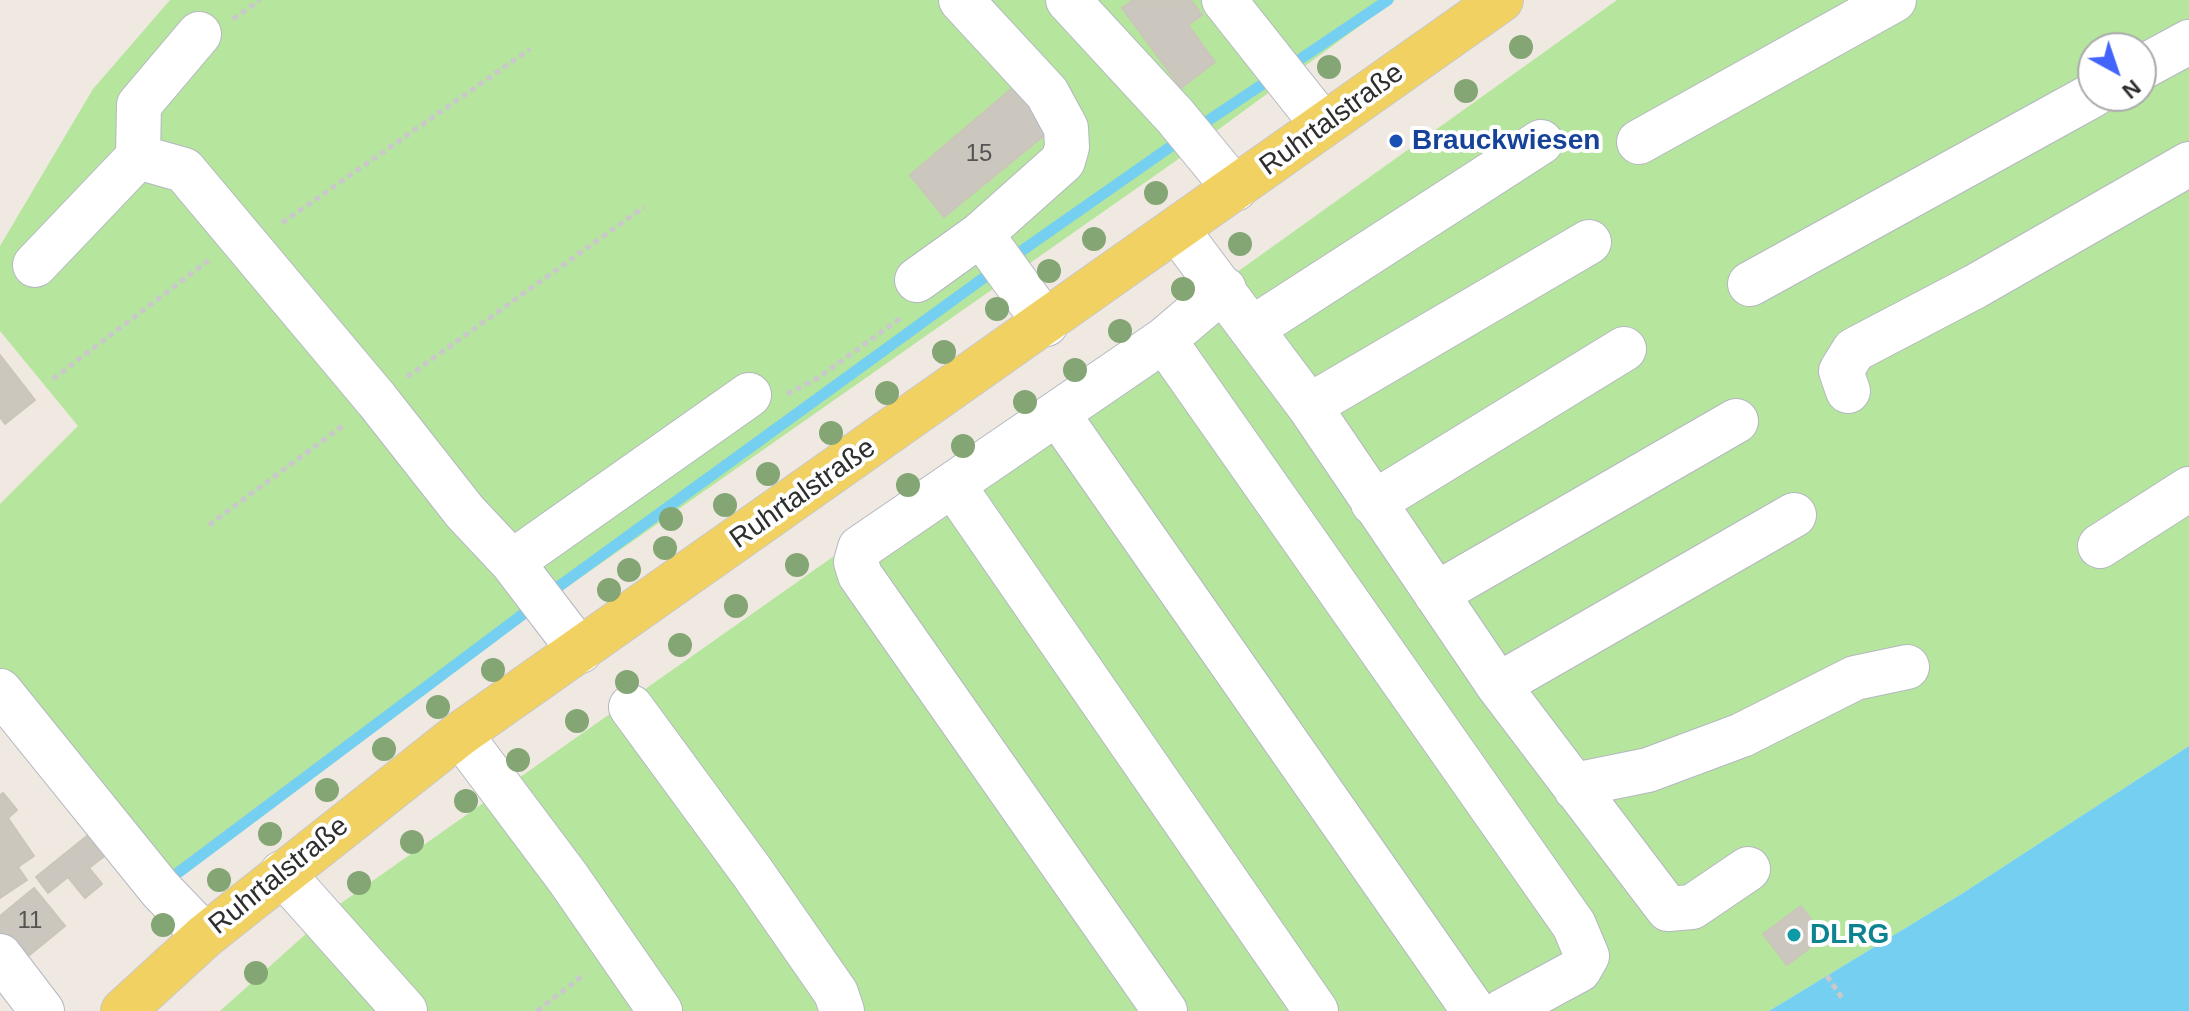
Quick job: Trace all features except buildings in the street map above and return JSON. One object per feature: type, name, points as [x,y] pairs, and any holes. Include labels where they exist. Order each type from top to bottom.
[{"type":"main road","name":"Ruhrtalstraße","points":[[123,1011],[205,936],[460,734],[1178,231],[1501,0]]},
{"type":"lane","points":[[917,280],[981,234],[1063,161],[1066,128],[1047,93],[961,0]]},
{"type":"lane","points":[[1068,0],[1175,116],[1235,189]]},
{"type":"lane","points":[[1224,0],[1323,125]]},
{"type":"lane","points":[[1639,142],[1894,0]]},
{"type":"lane","points":[[35,265],[138,157],[139,105],[199,34]]},
{"type":"lane","points":[[2157,59],[2189,42]]},
{"type":"lane","points":[[1750,284],[2077,104]]},
{"type":"lane","points":[[1253,328],[1541,142]]},
{"type":"lane","points":[[138,157],[184,170],[377,400],[465,512],[512,562],[580,651]]},
{"type":"lane","points":[[1848,391],[1841,371],[1854,350],[1976,286],[2189,164]]},
{"type":"lane","points":[[1178,231],[1309,406],[1498,685],[1668,909],[1692,907],[1748,869]]},
{"type":"lane","points":[[981,234],[1046,324]]},
{"type":"lane","points":[[1309,406],[1589,242]]},
{"type":"lane","points":[[1165,1011],[860,575],[856,562],[860,548],[1164,340],[1224,289]]},
{"type":"lane","points":[[1164,340],[1574,925],[1587,956],[1579,970],[1503,1011]]},
{"type":"lane","points":[[1373,503],[1624,349]]},
{"type":"lane","points":[[512,562],[749,395]]},
{"type":"lane","points":[[1057,413],[1474,1011]]},
{"type":"lane","points":[[1436,594],[1736,421]]},
{"type":"lane","points":[[953,485],[1316,1011]]},
{"type":"lane","points":[[2100,546],[2189,489]]},
{"type":"lane","points":[[1498,685],[1794,515]]},
{"type":"lane","points":[[1576,789],[1589,782],[1648,770],[1742,735],[1855,678],[1907,667]]},
{"type":"lane","points":[[0,691],[160,889],[205,936]]},
{"type":"lane","points":[[631,707],[836,993],[842,1011]]},
{"type":"lane","points":[[460,734],[660,1011]]},
{"type":"lane","points":[[282,873],[405,1011]]},
{"type":"lane","points":[[0,956],[42,1011]]},
{"type":"path","points":[[53,379],[242,241],[530,49]]},
{"type":"path","points":[[209,525],[644,207]]},
{"type":"path","points":[[749,395],[788,394],[818,378],[908,313],[917,280]]},
{"type":"path","points":[[537,1011],[617,948]]},
{"type":"path","points":[[1827,976],[1842,998]]},
{"type":"green space","points":[[170,0],[1395,0],[1170,165],[330,753],[153,895],[0,709],[0,504],[78,426],[0,331],[0,246],[93,89]]},
{"type":"green space","points":[[1617,0],[2189,0],[2189,746],[1963,893],[1769,1011],[220,1011],[337,906],[1205,295]]},
{"type":"water","points":[[2189,746],[2189,1011],[1769,1011],[1963,893]]},
{"type":"waterway","points":[[1287,68],[1388,0]]},
{"type":"waterway","points":[[1197,128],[1272,78]]},
{"type":"waterway","points":[[1010,259],[1183,138]]},
{"type":"waterway","points":[[547,595],[996,269]]},
{"type":"waterway","points":[[179,872],[534,606]]},
{"type":"place","name":"Brauckwiesen","points":[[1396,141]]},
{"type":"place","name":"DLRG","points":[[1794,935]]}]
